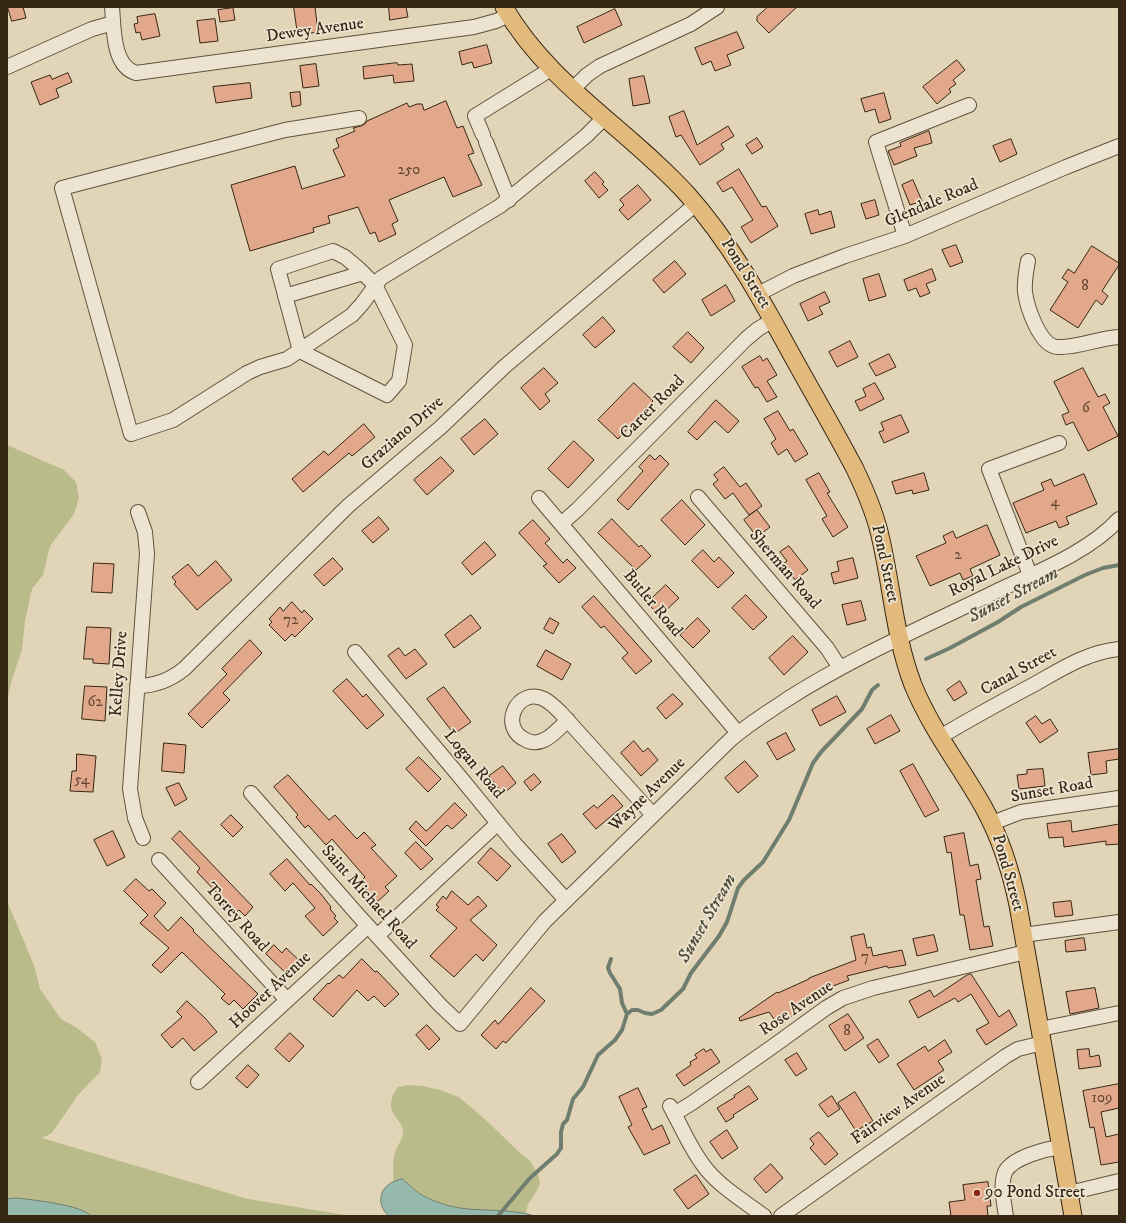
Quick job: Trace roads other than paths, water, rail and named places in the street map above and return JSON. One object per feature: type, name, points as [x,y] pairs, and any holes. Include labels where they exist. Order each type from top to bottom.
[{"type":"main road","name":"Pond Street","points":[[506,11],[526,40],[551,69],[572,90],[665,172],[696,204],[725,240],[773,320],[851,462],[870,503],[881,540],[899,639],[908,671],[926,714],[970,784],[992,823],[1000,840],[1011,874],[1024,935],[1073,1216]]},
{"type":"street","points":[[7,67],[92,29],[113,23],[112,7]]},
{"type":"street","points":[[572,90],[587,75],[600,66],[686,26],[717,7]]},
{"type":"street","name":"Dewey Avenue","points":[[113,23],[117,49],[122,63],[130,71],[136,73],[474,27],[492,23],[506,11]]},
{"type":"street","points":[[509,200],[475,116],[551,69]]},
{"type":"street","points":[[905,236],[876,142],[969,105]]},
{"type":"street","points":[[359,118],[286,130],[62,188],[131,434],[173,420],[247,373],[260,367],[287,359],[300,351],[352,315],[362,304],[375,285],[387,274],[482,218],[509,200],[592,130],[604,118]]},
{"type":"street","name":"Glendale Road","points":[[758,294],[793,276],[845,256],[905,236],[1066,166],[1119,146]]},
{"type":"street","name":"Graziano Drive","points":[[137,686],[161,683],[170,679],[184,669],[348,506],[441,427],[504,367],[696,204]]},
{"type":"street","points":[[333,251],[345,257],[364,273],[375,285],[405,345],[399,381],[387,394],[300,351],[278,268],[333,251]]},
{"type":"street","points":[[1028,261],[1025,283],[1027,302],[1039,333],[1047,344],[1052,347],[1066,347],[1105,338],[1119,337]]},
{"type":"street","points":[[285,296],[364,273]]},
{"type":"street","name":"Carter Road","points":[[561,524],[583,504],[746,339],[758,329],[773,320]]},
{"type":"street","points":[[1030,575],[990,469],[1059,443]]},
{"type":"street","name":"Sherman Road","points":[[698,497],[827,648],[840,668]]},
{"type":"street","name":"Butler Road","points":[[539,498],[738,733]]},
{"type":"street","name":"Kelley Drive","points":[[138,512],[145,532],[147,554],[130,789],[135,818],[143,838]]},
{"type":"street","name":"Royal Lake Drive","points":[[899,639],[1030,575],[1091,543],[1109,530],[1119,519]]},
{"type":"street","name":"Wayne Avenue","points":[[460,1024],[535,931],[738,733],[756,719],[840,668],[899,639]]},
{"type":"street","name":"Canal Street","points":[[940,737],[980,713],[1080,660],[1100,652],[1119,648]]},
{"type":"street","name":"Logan Road","points":[[354,652],[526,857],[566,900]]},
{"type":"street","points":[[568,720],[653,815]]},
{"type":"street","name":"Saint Michael Road","points":[[251,793],[372,931],[440,1005],[460,1024]]},
{"type":"street","name":"Sunset Road","points":[[992,823],[1021,812],[1119,798]]},
{"type":"street","name":"Hoover Avenue","points":[[198,1082],[287,1000],[372,931],[498,823]]},
{"type":"street","name":"Torrey Road","points":[[159,860],[287,1000]]},
{"type":"street","points":[[1024,935],[1119,922]]},
{"type":"street","name":"Rose Avenue","points":[[764,1216],[721,1184],[707,1169],[697,1155],[672,1110],[692,1104],[826,1008],[847,996],[873,988],[1026,952]]},
{"type":"street","name":"Fairview Avenue","points":[[781,1216],[1006,1056],[1042,1036],[1119,1013]]},
{"type":"street","points":[[1006,1216],[1003,1185],[1005,1172],[1008,1168],[1017,1161],[1043,1150],[1061,1147]]},
{"type":"street","points":[[1069,1193],[1119,1181]]},
{"type":"water","points":[[402,1179],[423,1196],[446,1205],[461,1208],[524,1213],[535,1216],[389,1216],[382,1207],[382,1193],[388,1185],[394,1181]]},
{"type":"water","points":[[17,1198],[68,1206],[86,1212],[91,1216],[7,1216],[7,1199]]},
{"type":"waterway","name":"Sunset Stream","points":[[926,659],[998,622],[1021,607],[1085,575],[1103,568],[1119,565]]},
{"type":"waterway","name":"Sunset Stream","points":[[498,1216],[530,1178],[557,1154],[561,1148],[561,1132],[563,1124],[567,1120],[573,1099],[583,1087],[598,1055],[615,1040],[622,1030],[627,1014],[632,1010],[652,1014],[661,1010],[683,989],[691,973],[719,936],[727,922],[738,888],[744,880],[763,862],[789,820],[813,763],[821,752],[862,709],[872,690],[878,685]]},
{"type":"waterway","points":[[611,959],[608,968],[620,989],[622,1003],[627,1014]]},
{"type":"place","name":"90 Pond Street","points":[[977,1193]]}]
